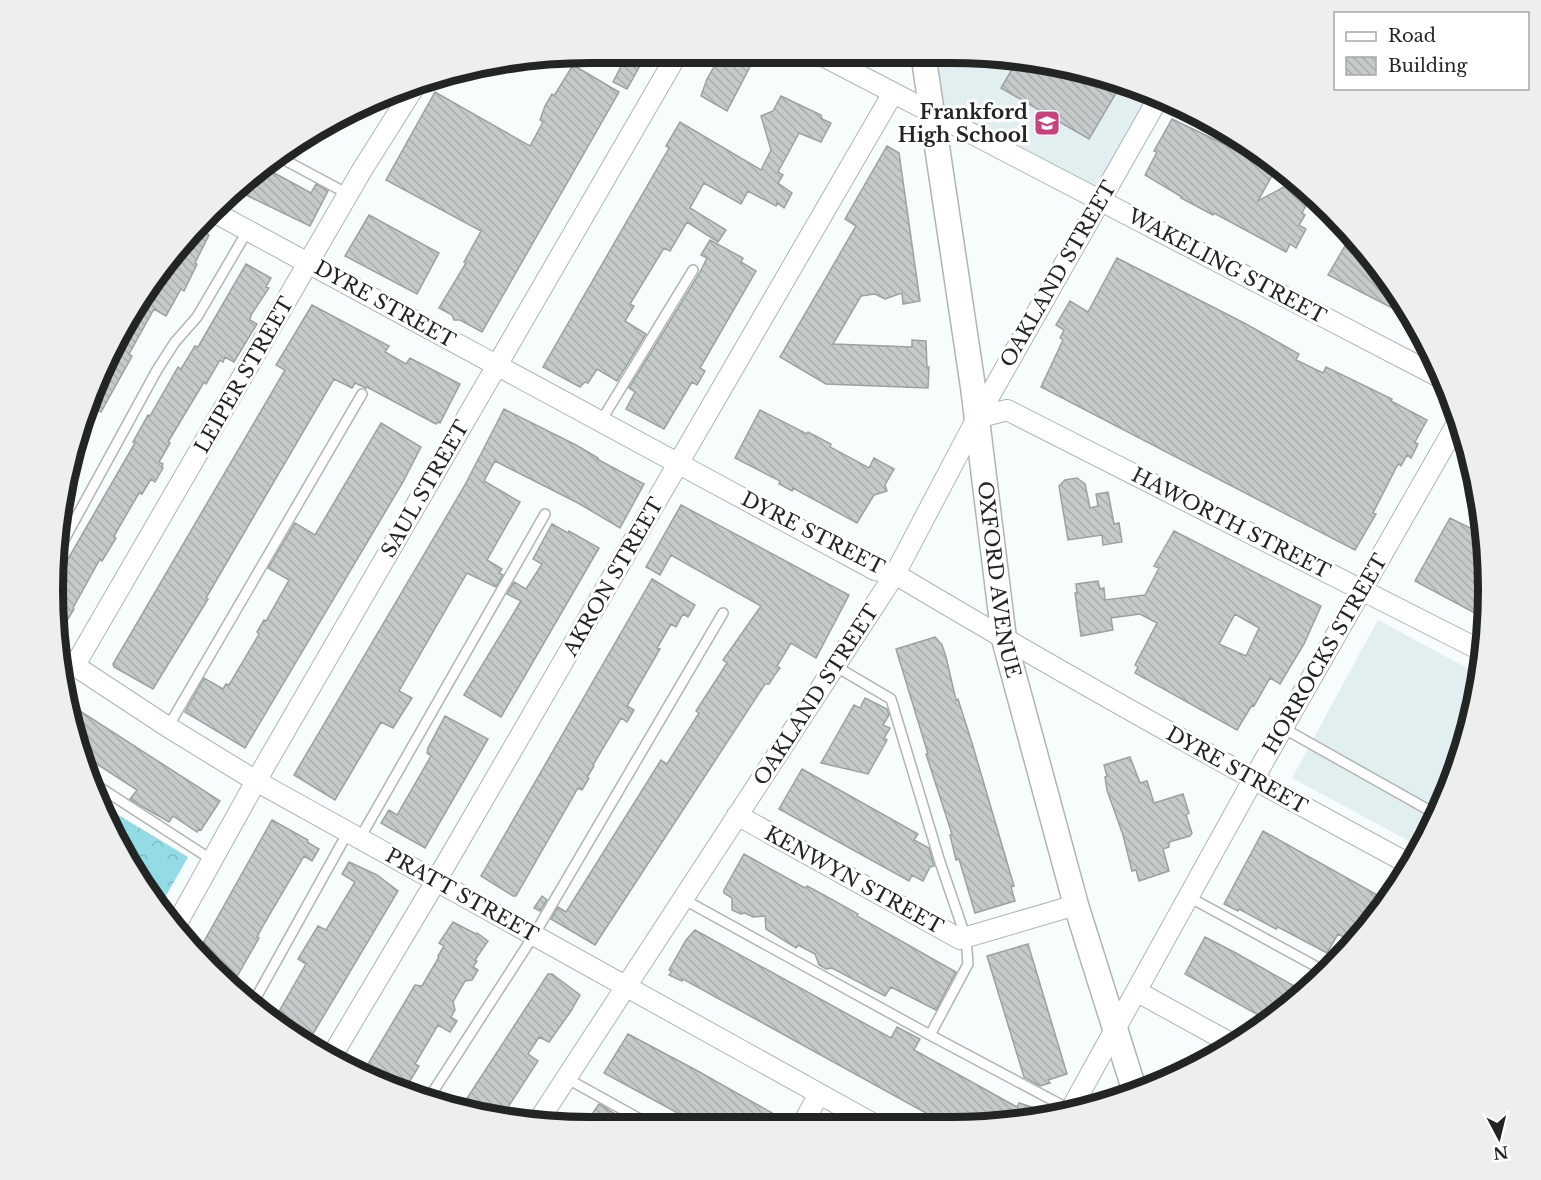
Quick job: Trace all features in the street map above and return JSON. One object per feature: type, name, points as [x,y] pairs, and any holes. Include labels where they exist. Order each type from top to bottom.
[{"type":"street","name":"SAUL STREET","points":[[179,919],[256,781],[672,63]]},
{"type":"street","name":"WAKELING STREET","points":[[837,63],[1431,373]]},
{"type":"street","name":"OXFORD AVENUE","points":[[925,63],[977,418],[1004,639],[1076,905],[1133,1084]]},
{"type":"street","name":"AKRON STREET","points":[[335,1051],[436,881],[893,93]]},
{"type":"street","name":"LEIPER STREET","points":[[68,658],[409,95]]},
{"type":"street","name":"OAKLAND STREET","points":[[543,1114],[895,574],[977,418],[1155,104]]},
{"type":"street","name":"DYRE STREET","points":[[219,215],[875,570],[895,574],[1004,639],[1253,780],[1403,861]]},
{"type":"street","name":"HAWORTH STREET","points":[[977,418],[1006,410],[1474,647]]},
{"type":"street","name":"HORROCKS STREET","points":[[1076,1102],[1253,780],[1453,430]]},
{"type":"street","name":"PRATT STREET","points":[[68,661],[168,727],[256,781],[861,1117]]},
{"type":"street","name":"KENWYN STREET","points":[[737,815],[960,939],[1076,905]]},
{"type":"street","points":[[1136,991],[1224,1040]]},
{"type":"street","points":[[806,1117],[819,1094]]},
{"type":"lane","points":[[285,160],[348,194]]},
{"type":"lane","points":[[66,536],[157,370],[175,342],[197,317],[248,230]]},
{"type":"lane","points":[[601,421],[693,270]]},
{"type":"lane","points":[[168,727],[362,394]]},
{"type":"lane","points":[[256,997],[545,514]]},
{"type":"lane","points":[[433,1093],[534,935],[723,613]]},
{"type":"lane","points":[[835,666],[891,699],[940,862],[966,938],[968,964],[930,1035]]},
{"type":"lane","points":[[1283,728],[1430,811]]},
{"type":"lane","points":[[102,789],[212,860]]},
{"type":"lane","points":[[1189,897],[1319,968]]},
{"type":"lane","points":[[683,899],[1062,1105]]},
{"type":"lane","points":[[566,1078],[636,1117]]},
{"type":"shaded area","name":"Frankford High School","points":[[925,63],[985,64],[1054,73],[1120,91],[1155,104],[1100,200],[933,114]]},
{"type":"shaded area","points":[[1378,620],[1471,670],[1468,693],[1450,759],[1438,792],[1413,843],[1292,778]]},
{"type":"green space","points":[[111,811],[188,857],[164,900],[134,854]]},
{"type":"green space","points":[[135,856],[162,864],[164,874],[152,883]]},
{"type":"building","points":[[623,63],[641,63],[627,89],[613,82]]},
{"type":"building","points":[[716,63],[752,63],[727,111],[701,96]]},
{"type":"building","points":[[573,65],[619,92],[482,332],[460,320],[454,320],[452,315],[439,308],[466,263],[464,262],[481,231],[386,180],[435,92],[530,146],[543,122],[540,120],[545,106]]},
{"type":"building","points":[[1013,67],[1054,73],[1118,90],[1089,139],[1001,88]]},
{"type":"building","points":[[781,96],[821,115],[822,119],[831,123],[821,142],[799,133],[778,172],[783,175],[778,183],[792,193],[784,208],[748,191],[741,204],[704,183],[690,208],[726,230],[718,242],[687,222],[670,251],[664,248],[630,304],[634,306],[625,321],[646,334],[617,381],[597,369],[588,383],[585,382],[580,387],[543,367],[669,148],[666,146],[680,122],[761,170],[771,150],[761,116],[773,111]]},
{"type":"building","points":[[1172,119],[1264,167],[1273,173],[1258,201],[1287,185],[1308,202],[1302,213],[1305,215],[1299,225],[1306,229],[1296,248],[1290,244],[1286,252],[1181,198],[1145,175],[1157,152],[1154,151]]},
{"type":"building","points":[[887,146],[899,153],[920,301],[903,304],[902,293],[885,299],[875,294],[861,296],[833,344],[912,347],[912,340],[926,341],[927,367],[929,367],[928,388],[826,384],[780,357],[856,226],[845,219]]},
{"type":"building","points":[[270,171],[311,193],[316,184],[328,191],[310,226],[243,194]]},
{"type":"building","points":[[369,215],[439,253],[417,294],[345,256]]},
{"type":"building","points":[[204,232],[209,235],[184,291],[181,289],[166,316],[154,309],[129,354],[132,356],[130,360],[101,412],[95,409],[103,388],[134,326],[172,269]]},
{"type":"building","points":[[710,240],[743,258],[741,262],[756,271],[700,368],[705,371],[697,385],[692,382],[664,429],[626,409],[635,392],[629,388],[699,274],[707,258],[701,255]]},
{"type":"building","points":[[1347,243],[1369,269],[1396,309],[1396,310],[1328,275]]},
{"type":"building","points":[[1117,258],[1246,324],[1299,354],[1296,360],[1323,373],[1326,367],[1392,399],[1391,401],[1427,420],[1415,442],[1418,444],[1411,458],[1407,455],[1401,466],[1398,464],[1373,513],[1376,514],[1355,550],[1041,387],[1063,340],[1060,338],[1064,330],[1056,325],[1070,301],[1088,312]]},
{"type":"building","points":[[246,264],[271,278],[266,287],[269,288],[251,315],[250,320],[257,324],[234,362],[225,357],[223,362],[220,360],[206,384],[204,382],[168,442],[170,443],[159,462],[163,464],[163,468],[155,482],[151,479],[142,494],[139,493],[114,536],[116,538],[102,561],[100,559],[65,624],[64,566],[135,443],[133,442],[148,415],[150,416],[178,367],[181,369],[195,346],[198,347]]},
{"type":"building","points":[[312,305],[389,346],[385,352],[406,364],[410,358],[460,384],[440,423],[436,424],[367,387],[355,383],[352,388],[334,379],[206,598],[208,599],[153,689],[114,667],[113,664],[285,370],[276,365]]},
{"type":"building","points":[[504,409],[576,445],[644,484],[620,528],[578,503],[495,461],[484,481],[520,502],[487,560],[502,569],[499,573],[503,575],[496,587],[467,573],[399,691],[412,698],[393,728],[381,722],[335,800],[294,775],[465,485]]},
{"type":"building","points":[[760,410],[831,444],[830,447],[869,468],[874,458],[894,469],[885,485],[887,491],[874,495],[857,523],[793,488],[792,491],[779,484],[780,481],[735,458]]},
{"type":"building","points":[[381,423],[421,447],[403,482],[245,748],[185,712],[204,678],[223,689],[226,684],[229,685],[258,636],[257,632],[264,620],[266,621],[289,580],[268,568],[295,523],[315,535]]},
{"type":"building","points":[[1077,478],[1085,484],[1090,508],[1098,506],[1096,494],[1108,492],[1114,524],[1119,523],[1122,542],[1103,545],[1102,535],[1068,540],[1059,486],[1065,480]]},
{"type":"building","points":[[681,505],[849,595],[816,658],[791,643],[777,666],[780,668],[769,684],[765,684],[595,945],[551,919],[558,907],[566,912],[661,760],[667,764],[699,713],[696,711],[727,663],[723,660],[761,606],[671,555],[660,575],[646,567]]},
{"type":"building","points":[[1450,518],[1470,528],[1473,522],[1477,556],[1477,614],[1415,581]]},
{"type":"building","points":[[552,524],[599,548],[501,717],[464,695],[521,601],[507,594],[514,582],[526,589],[542,564],[533,559]]},
{"type":"building","points":[[1174,531],[1321,606],[1304,644],[1280,684],[1270,678],[1237,730],[1135,673],[1138,667],[1135,665],[1157,623],[1140,614],[1111,618],[1113,630],[1081,636],[1075,593],[1077,593],[1076,584],[1098,581],[1100,589],[1104,588],[1105,600],[1145,595],[1159,568],[1154,566]],"holes":[[[1235,614],[1259,628],[1246,656],[1219,644]]]},
{"type":"building","points":[[652,579],[695,605],[688,617],[683,614],[676,627],[671,624],[657,648],[660,649],[627,706],[634,710],[627,722],[621,718],[593,765],[582,790],[578,788],[516,896],[513,896],[481,876]]},
{"type":"building","points":[[935,637],[942,645],[946,657],[956,700],[958,699],[972,743],[1014,886],[1011,887],[1015,901],[975,913],[959,859],[956,860],[950,835],[952,834],[896,649]]},
{"type":"building","points":[[865,698],[887,709],[889,715],[883,725],[890,728],[884,738],[887,740],[868,774],[821,763],[854,705],[860,708]]},
{"type":"building","points":[[77,709],[220,801],[201,830],[197,832],[173,816],[169,822],[130,799],[137,790],[97,764],[95,766]]},
{"type":"building","points":[[445,716],[488,739],[425,848],[381,823],[389,810],[397,815],[431,756],[427,753],[428,748]]},
{"type":"building","points":[[1130,757],[1140,783],[1147,781],[1154,803],[1183,794],[1192,833],[1190,836],[1169,842],[1169,847],[1163,849],[1169,871],[1139,881],[1136,870],[1132,871],[1123,835],[1107,790],[1104,765]]},
{"type":"building","points":[[802,769],[918,834],[914,840],[929,848],[934,866],[930,867],[923,881],[912,875],[909,881],[779,809]]},
{"type":"building","points":[[272,820],[308,840],[307,842],[319,849],[312,861],[304,856],[264,924],[257,937],[259,938],[235,979],[202,946]]},
{"type":"building","points":[[1263,831],[1380,896],[1346,938],[1338,934],[1327,953],[1278,927],[1276,929],[1239,909],[1238,911],[1224,904]]},
{"type":"building","points":[[744,854],[858,914],[857,916],[956,972],[936,1010],[891,987],[885,996],[832,968],[826,969],[819,965],[815,954],[798,945],[796,948],[766,929],[765,916],[753,917],[732,910],[732,898],[724,893],[724,890]]},
{"type":"building","points":[[349,862],[377,875],[398,891],[311,1037],[277,1014],[306,964],[298,959],[318,926],[326,930],[355,882],[342,874]]},
{"type":"building","points":[[542,896],[547,900],[540,911],[534,908]]},
{"type":"building","points":[[453,922],[488,941],[475,960],[477,961],[473,967],[478,970],[472,980],[465,981],[453,1002],[455,1010],[451,1017],[457,1021],[450,1032],[438,1025],[415,1064],[419,1066],[408,1084],[366,1067],[415,985],[422,986],[444,946],[439,943]]},
{"type":"building","points":[[695,930],[891,1038],[897,1027],[920,1039],[914,1050],[1017,1107],[1019,1103],[1039,1109],[985,1116],[933,1117],[683,979],[682,981],[669,975],[672,971],[669,970],[686,940]]},
{"type":"building","points":[[1205,937],[1297,987],[1260,1016],[1185,974]]},
{"type":"building","points":[[1028,944],[1067,1074],[1048,1080],[1050,1083],[1040,1086],[1024,1077],[987,956]]},
{"type":"building","points":[[548,974],[552,974],[580,995],[549,1042],[539,1037],[528,1054],[538,1061],[506,1110],[465,1102]]},
{"type":"building","points":[[628,1034],[779,1117],[685,1117],[604,1073]]},
{"type":"building","points":[[599,1104],[620,1117],[590,1117]]},
{"type":"place","name":"Frankford High School","points":[[1047,123]]}]
